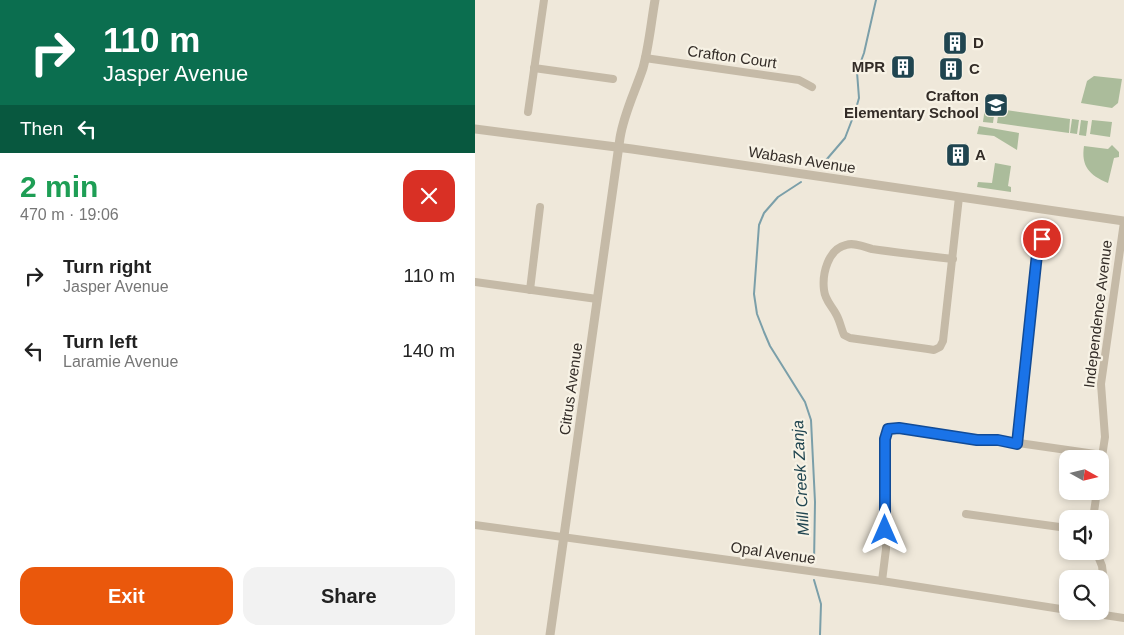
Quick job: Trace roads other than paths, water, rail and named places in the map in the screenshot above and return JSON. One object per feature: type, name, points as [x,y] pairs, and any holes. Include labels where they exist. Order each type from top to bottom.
[{"type":"street","points":[[528,112],[544,0]]},
{"type":"street","name":"Citrus Avenue","points":[[550,635],[619,147],[624,118],[645,58],[655,0]]},
{"type":"street","name":"Crafton Court","points":[[645,58],[799,80],[813,87]]},
{"type":"street","points":[[534,68],[613,78]]},
{"type":"street","name":"Wabash Avenue","points":[[475,129],[619,147],[1124,221]]},
{"type":"street","points":[[953,259],[870,249],[848,244],[838,248],[832,254],[823,273],[824,290],[827,301],[839,320],[844,335],[850,338],[934,350],[940,347],[943,341],[953,259],[959,197]]},
{"type":"street","points":[[529,290],[540,207]]},
{"type":"street","name":"Independence Avenue","points":[[1103,450],[1105,429],[1101,384],[1124,221]]},
{"type":"street","points":[[1017,444],[1037,254],[1042,239]]},
{"type":"street","points":[[475,282],[597,299]]},
{"type":"street","points":[[882,581],[886,549],[885,439],[888,429],[899,428],[969,439],[998,440],[1063,450]]},
{"type":"street","points":[[966,514],[1059,527]]},
{"type":"street","name":"Opal Avenue","points":[[475,525],[882,581],[1059,609]]},
{"type":"street","points":[[1109,616],[1124,618]]},
{"type":"waterway","name":"Mill Creek Zanja","points":[[821,166],[845,138],[855,112],[859,98],[857,72],[864,53],[876,0]]},
{"type":"waterway","name":"Mill Creek Zanja","points":[[801,182],[778,197],[764,213],[759,225],[754,294],[757,314],[770,346],[805,402],[811,420],[815,502],[814,564]]},
{"type":"waterway","name":"Mill Creek Zanja","points":[[814,580],[821,604],[820,635]]},
{"type":"place","name":"D","points":[[955,43]]},
{"type":"place","name":"MPR","points":[[903,67]]},
{"type":"place","name":"C","points":[[951,69]]},
{"type":"place","name":"Crafton Elementary School","points":[[996,105]]},
{"type":"place","name":"A","points":[[958,155]]}]
